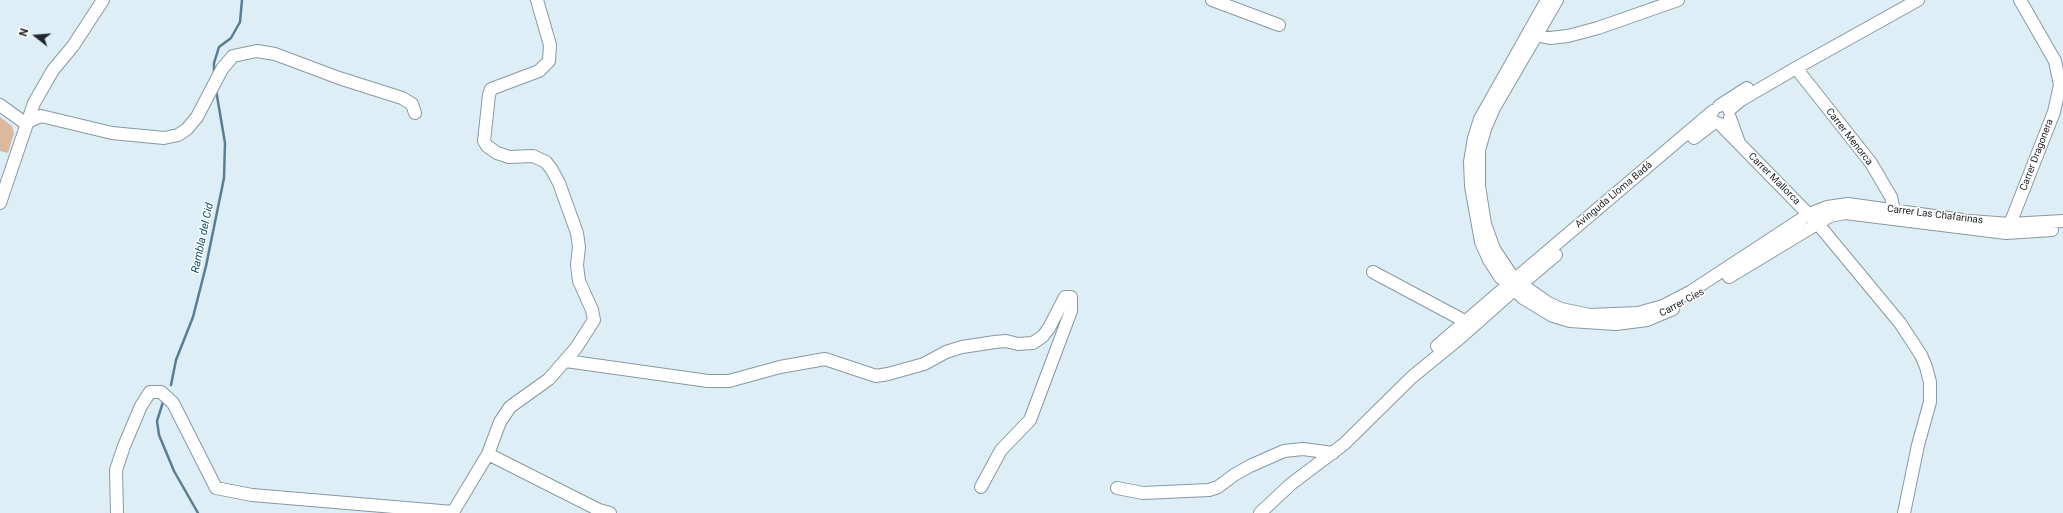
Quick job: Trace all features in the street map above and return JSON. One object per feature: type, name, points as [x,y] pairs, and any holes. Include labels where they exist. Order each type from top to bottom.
[{"type":"street","points":[[0,203],[25,123],[34,103],[53,70],[73,46],[103,0]]},
{"type":"street","points":[[117,513],[116,470],[141,406],[150,392],[161,392],[173,403],[216,488],[252,495],[453,513],[488,454],[500,422],[510,407],[549,380],[566,361],[587,333],[594,320],[592,310],[579,281],[577,265],[578,240],[570,210],[559,183],[546,162],[533,156],[509,157],[492,149],[484,142],[488,95],[491,89],[534,73],[549,61],[550,45],[537,0]]},
{"type":"street","points":[[1212,0],[1279,25]]},
{"type":"street","name":"Carrer Cíes","points":[[1547,0],[1533,35],[1494,108],[1485,129],[1479,150],[1478,186],[1485,224],[1494,249],[1523,298],[1553,316],[1570,321],[1616,324],[1647,320],[1685,303],[1818,224]]},
{"type":"street","name":"Carrer Cíes","points":[[1533,35],[1557,0]]},
{"type":"street","points":[[1533,35],[1556,37],[1598,28],[1678,0]]},
{"type":"street","name":"Avinguda Lloma Badá","points":[[1721,115],[1732,97],[1901,0]]},
{"type":"street","name":"Avinguda Lloma Badá","points":[[1260,513],[1292,484],[1349,439],[1414,375],[1414,367],[1467,326],[1502,290],[1530,277],[1721,115],[1742,100],[1796,68],[1918,0]]},
{"type":"street","name":"Carrer Dragonera","points":[[2010,224],[2054,112],[2060,84],[2056,61],[2020,0]]},
{"type":"street","points":[[25,123],[41,116],[112,133],[164,138],[178,135],[187,129],[197,117],[222,69],[233,56],[257,51],[274,54],[339,78],[402,98],[412,104],[415,113]]},
{"type":"street","name":"Carrer Menorca","points":[[1796,68],[1871,163],[1891,197],[1894,210]]},
{"type":"street","points":[[0,105],[25,123]]},
{"type":"street","name":"Carrer Mallorca","points":[[1721,115],[1740,143],[1818,224],[1900,323],[1921,355],[1930,382],[1930,402],[1918,445],[1904,513]]},
{"type":"street","name":"Carrer Las Chafarinas","points":[[1809,214],[1827,207],[1848,204],[1970,221],[2010,224],[2063,221]]},
{"type":"street","name":"Carrer Las Chafarinas","points":[[1818,224],[1830,216],[1845,213],[2006,233],[2063,229]]},
{"type":"street","name":"Carrer Cíes","points":[[1514,285],[1561,309],[1590,315],[1638,312],[1663,306],[1690,292],[1809,214]]},
{"type":"street","points":[[1373,272],[1460,318],[1467,326]]},
{"type":"street","points":[[566,361],[708,381],[729,381],[780,367],[825,359],[876,376],[924,364],[946,352],[979,343],[1006,341],[1018,344],[1033,342],[1043,336],[1050,328],[1065,297],[1070,297],[1071,311],[1030,420],[1001,450],[981,487]]},
{"type":"street","points":[[1117,488],[1143,493],[1209,490],[1218,487],[1234,475],[1250,466],[1284,451],[1303,449],[1333,453]]},
{"type":"street","points":[[488,454],[599,510],[610,513]]},
{"type":"street","points":[[113,513],[116,491]]},
{"type":"shaded area","points":[[0,117],[12,126],[14,133],[8,153],[0,151]]},
{"type":"waterway","name":"Rambla del Cid","points":[[214,74],[214,63],[219,47],[231,38],[240,22],[242,0]]},
{"type":"waterway","name":"Rambla del Cid","points":[[171,385],[176,360],[193,317],[206,266],[224,178],[225,143],[216,90]]},
{"type":"waterway","name":"Rambla del Cid","points":[[163,402],[157,421],[159,435],[174,471],[198,513]]}]
